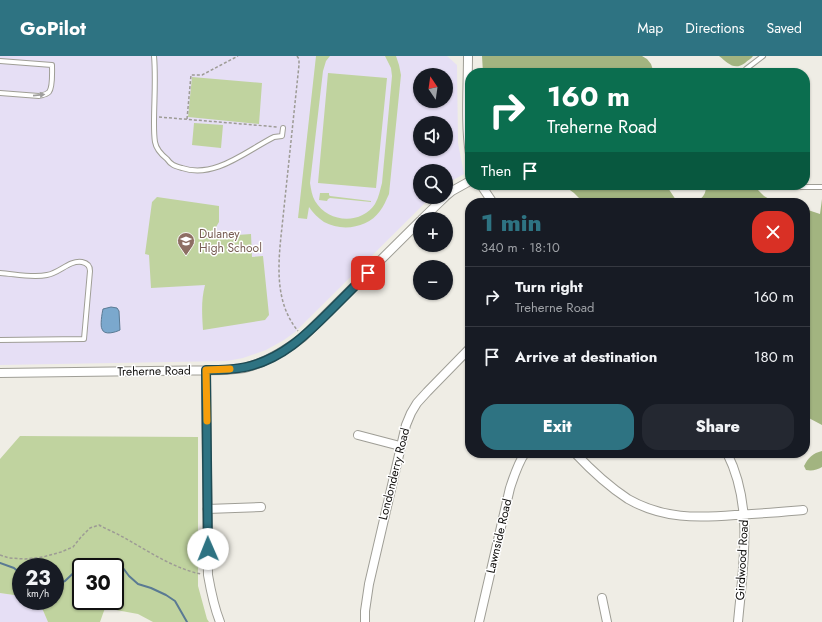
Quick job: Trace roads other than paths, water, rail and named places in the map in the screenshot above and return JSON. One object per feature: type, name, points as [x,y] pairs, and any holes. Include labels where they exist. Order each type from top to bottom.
[{"type":"street","points":[[468,56],[468,68]]},
{"type":"street","name":"Treherne Road","points":[[453,190],[465,184]]},
{"type":"street","name":"Treherne Road","points":[[429,212],[437,204]]},
{"type":"street","name":"Treherne Road","points":[[0,373],[226,370],[256,364],[287,349],[303,338],[413,228]]},
{"type":"street","name":"Londonderry Road","points":[[365,622],[368,584],[406,425],[417,403],[465,353]]},
{"type":"street","points":[[206,370],[208,575],[211,594],[220,622]]},
{"type":"street","points":[[358,435],[400,446]]},
{"type":"street","name":"Lawnside Road","points":[[479,622],[510,488],[515,472],[522,458]]},
{"type":"street","points":[[580,458],[598,477],[629,499],[646,507],[665,513],[685,517],[704,518],[803,510]]},
{"type":"street","name":"Girdwood Road","points":[[729,458],[742,497],[744,515],[745,535],[738,622]]},
{"type":"street","points":[[207,509],[260,507]]},
{"type":"street","points":[[602,598],[607,622]]},
{"type":"lane","points":[[154,56],[155,142],[171,165],[187,170],[200,171],[212,169],[228,163],[274,137],[282,136],[283,128]]},
{"type":"lane","points":[[747,68],[763,56]]},
{"type":"lane","points":[[0,61],[52,65],[51,87],[49,92],[45,95],[39,96],[0,93]]},
{"type":"lane","points":[[810,187],[822,187]]},
{"type":"lane","points":[[0,274],[33,276],[47,275],[55,273],[74,262],[83,262],[90,267],[84,339],[0,340]]},
{"type":"water","points":[[111,307],[117,308],[119,311],[120,330],[108,333],[103,331],[101,322],[103,309]]},
{"type":"waterway","points":[[64,581],[84,563],[95,561],[123,568],[138,584],[151,588],[175,601],[187,622]]},
{"type":"waterway","points":[[0,563],[12,567]]},
{"type":"place","name":"Dulaney High School","points":[[186,256]]}]
